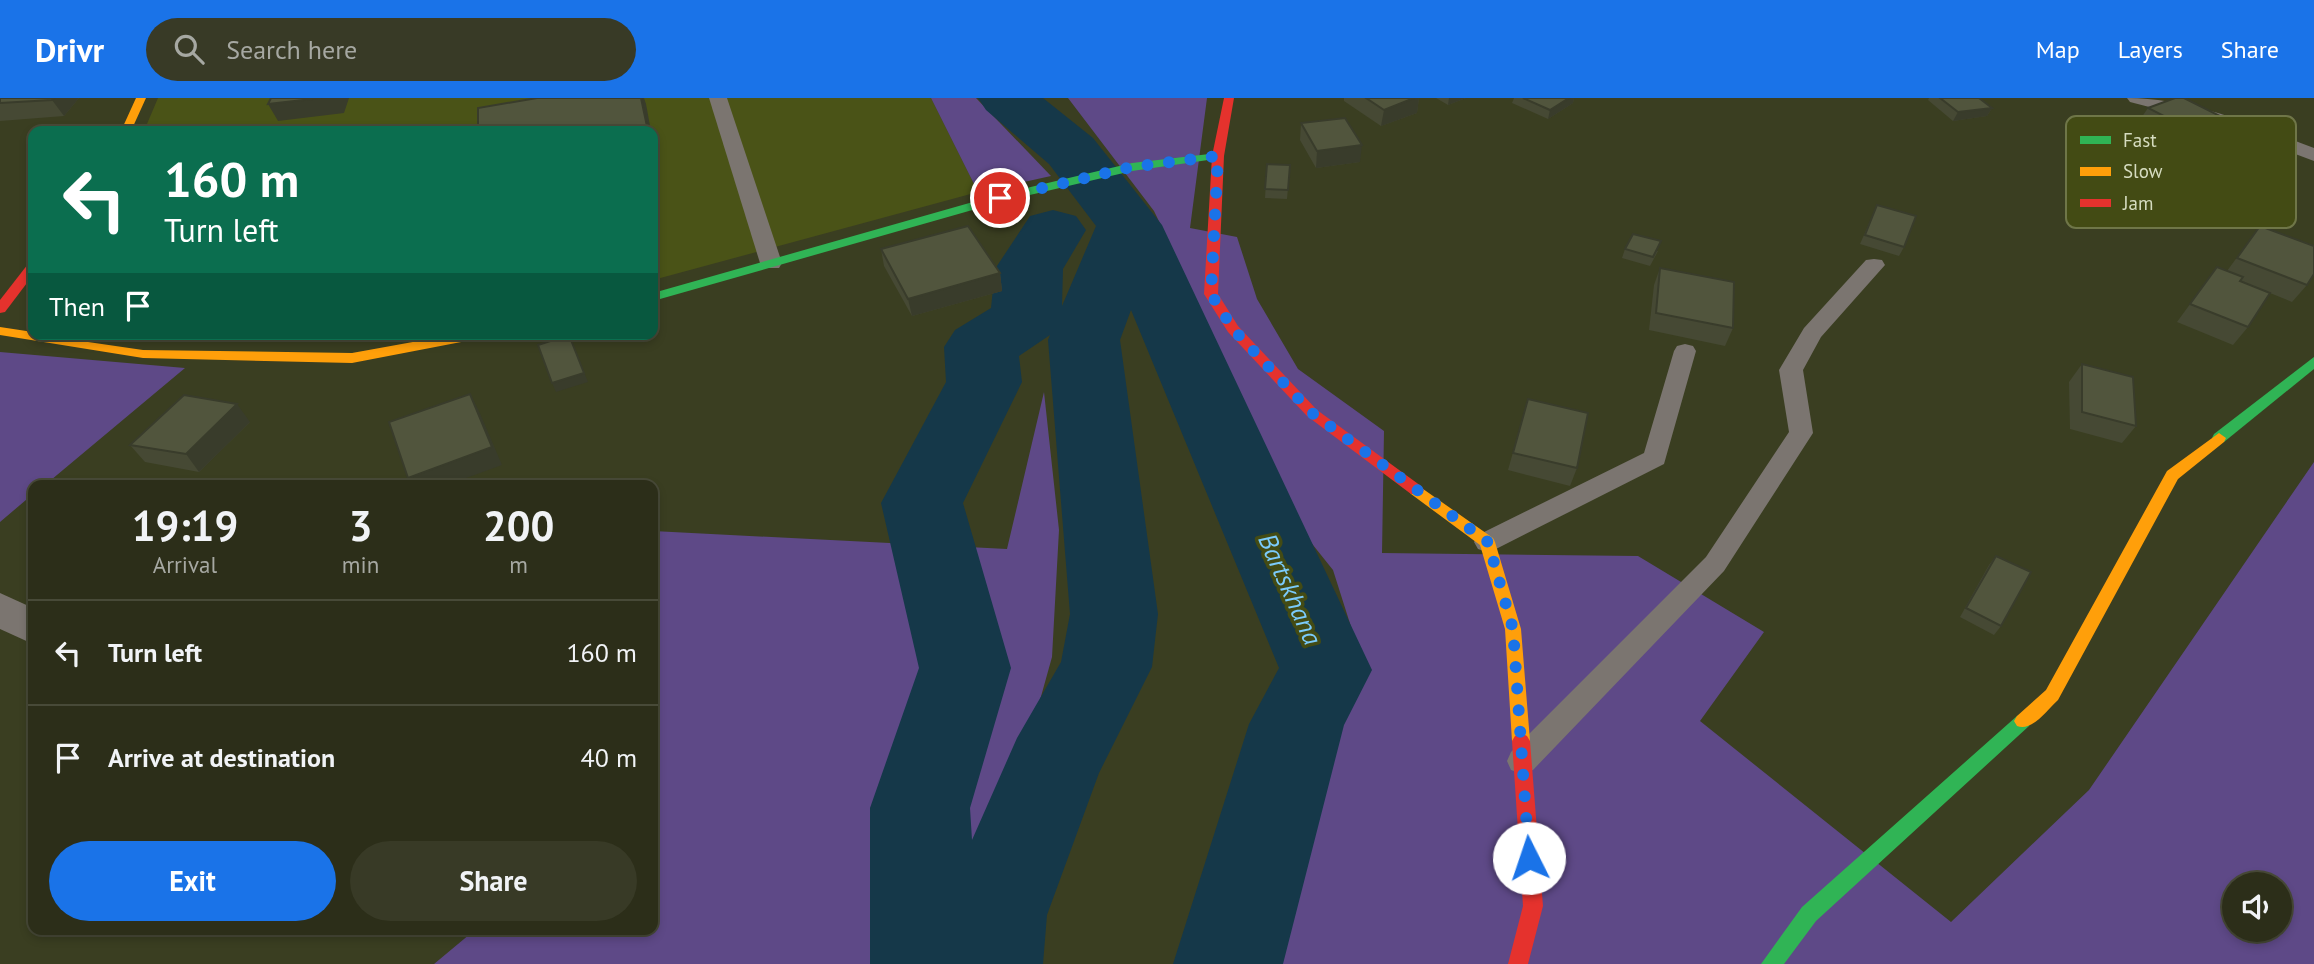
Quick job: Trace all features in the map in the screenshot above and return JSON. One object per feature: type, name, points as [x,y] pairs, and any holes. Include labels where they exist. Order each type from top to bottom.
[{"type":"street","points":[[128,126],[142,98]]},
{"type":"street","points":[[1229,98],[1218,156],[1211,294],[1233,329],[1312,413],[1488,542],[1513,629],[1533,906],[1518,964]]},
{"type":"street","points":[[658,296],[1040,189],[1132,167],[1218,156]]},
{"type":"street","points":[[0,309],[28,273]]},
{"type":"street","points":[[0,331],[28,336]]},
{"type":"street","points":[[56,340],[143,354],[352,358],[450,340]]},
{"type":"street","points":[[1771,964],[1809,914],[2052,695],[2172,475],[2314,362]]},
{"type":"street","points":[[0,609],[28,625]]},
{"type":"lane","points":[[718,98],[771,263]]},
{"type":"lane","points":[[2136,98],[2206,116]]},
{"type":"lane","points":[[2296,148],[2314,155]]},
{"type":"lane","points":[[1522,761],[1715,564],[1801,433],[1791,370],[1812,332],[1874,265]]},
{"type":"lane","points":[[1488,542],[1655,458],[1685,351]]},
{"type":"shaded area","points":[[158,98],[931,98],[978,192],[658,279],[658,126],[146,126]]},
{"type":"shaded area","points":[[931,98],[976,98],[1051,176],[978,192]]},
{"type":"shaded area","points":[[1068,98],[1207,98],[1190,228],[1237,237],[1257,299],[1298,369],[1384,431],[1382,553],[1638,556],[1764,632],[1700,721],[1951,922],[2089,790],[2314,462],[2314,964],[1279,964],[1279,880],[1325,793],[1342,711],[1360,655],[1333,570],[1261,480],[1209,370],[1184,273],[1154,211]]},
{"type":"shaded area","points":[[0,352],[185,368],[51,480],[28,480],[28,498],[0,522]]},
{"type":"shaded area","points":[[1044,392],[1059,530],[1052,657],[1023,761],[955,907],[955,964],[434,964],[469,935],[658,935],[658,531],[1007,549]]},
{"type":"building","points":[[0,98],[54,98],[0,103]]},
{"type":"building","points":[[271,98],[321,98],[268,104]]},
{"type":"building","points":[[537,98],[641,98],[647,126],[478,126],[478,108]]},
{"type":"building","points":[[1366,98],[1414,98],[1384,110]]},
{"type":"building","points":[[1523,98],[1569,98],[1550,110]]},
{"type":"building","points":[[1940,98],[1979,98],[1992,108],[1958,112]]},
{"type":"building","points":[[2175,98],[2184,98],[2220,116],[2164,116],[2148,108]]},
{"type":"building","points":[[1345,118],[1362,145],[1317,151],[1301,123]]},
{"type":"building","points":[[1267,164],[1290,165],[1288,190],[1265,189]]},
{"type":"building","points":[[1877,205],[1916,216],[1904,247],[1865,235]]},
{"type":"building","points":[[968,226],[1000,273],[908,299],[881,249]]},
{"type":"building","points":[[2259,228],[2265,228],[2314,246],[2314,274],[2307,285],[2237,258]]},
{"type":"building","points":[[1633,234],[1661,241],[1653,257],[1625,249]]},
{"type":"building","points":[[2217,267],[2243,277],[2240,281],[2270,293],[2248,327],[2190,304]]},
{"type":"building","points":[[1660,268],[1734,282],[1733,328],[1656,313]]},
{"type":"building","points":[[554,340],[571,340],[584,373],[552,383],[538,345]]},
{"type":"building","points":[[2082,364],[2133,377],[2136,426],[2082,412]]},
{"type":"building","points":[[470,394],[492,447],[408,478],[389,422]]},
{"type":"building","points":[[184,395],[237,404],[186,454],[130,445]]},
{"type":"building","points":[[1528,399],[1588,413],[1577,468],[1513,453]]},
{"type":"building","points":[[1996,556],[2031,572],[2001,626],[1966,608]]},
{"type":"waterway","name":"Bartskhana","points":[[1007,98],[1071,151],[1129,225]]},
{"type":"waterway","name":"Bartskhana","points":[[988,964],[994,915],[1052,768],[1106,667],[1114,614],[1084,340],[1129,225]]},
{"type":"waterway","name":"Bartskhana","points":[[1129,225],[1326,670],[1297,724],[1228,964]]},
{"type":"waterway","name":"Bartskhana","points":[[925,964],[920,808],[965,668],[922,503],[984,382],[981,347],[1026,318],[1029,269],[1053,230]]},
{"type":"traffic: fast","points":[[658,296],[1001,198],[1132,167],[1218,156]]},
{"type":"traffic: fast","points":[[2219,438],[2314,362]]},
{"type":"traffic: fast","points":[[1771,964],[1809,914],[2023,721]]},
{"type":"traffic: slow","points":[[128,126],[141,98]]},
{"type":"traffic: slow","points":[[0,331],[28,336]]},
{"type":"traffic: slow","points":[[56,340],[143,354],[352,358],[450,340]]},
{"type":"traffic: slow","points":[[2023,721],[2052,695],[2172,475],[2219,438]]},
{"type":"traffic: slow","points":[[1416,490],[1487,542],[1513,629],[1521,741]]},
{"type":"traffic: jam","points":[[1229,98],[1218,156],[1211,294],[1233,329],[1312,413],[1416,490]]},
{"type":"traffic: jam","points":[[0,309],[28,273]]},
{"type":"traffic: jam","points":[[1518,964],[1533,906],[1521,741]]},
{"type":"route","points":[[1000,198],[1132,167],[1218,156],[1218,209],[1211,294],[1233,329],[1312,413],[1488,542],[1513,629],[1529,858]]}]
